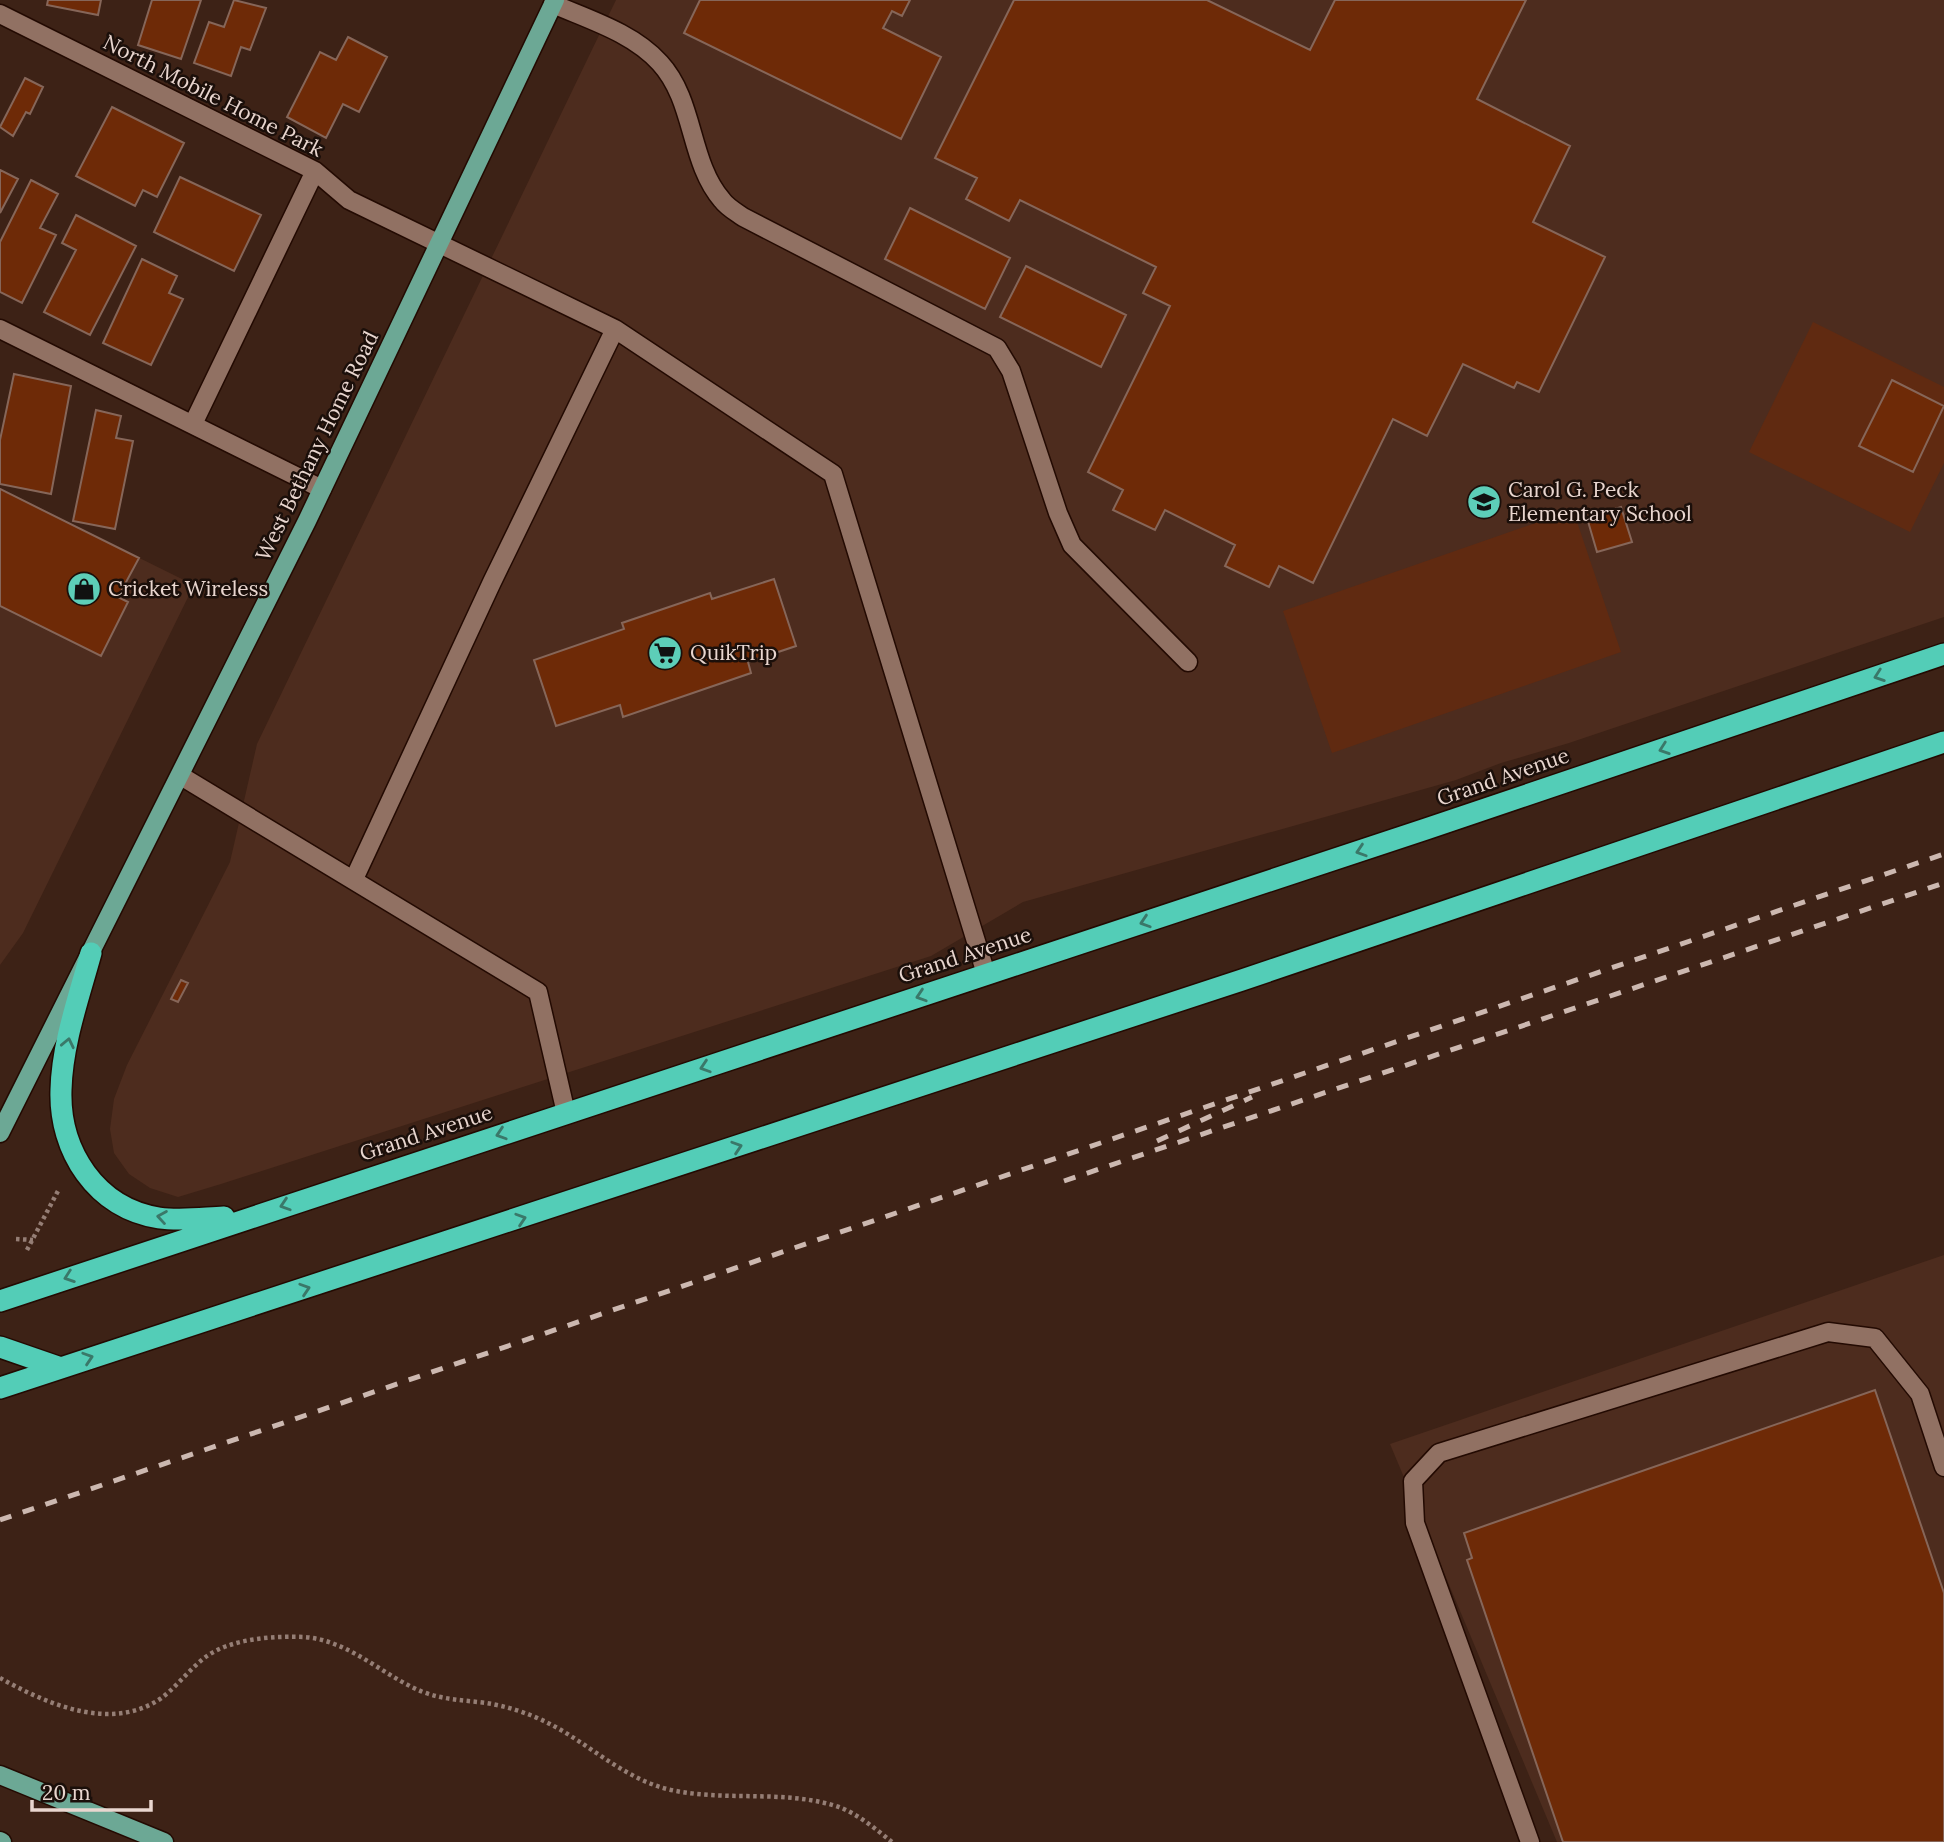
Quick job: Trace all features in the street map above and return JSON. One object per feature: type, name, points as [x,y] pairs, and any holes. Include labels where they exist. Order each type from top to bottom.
[{"type":"highway","name":"Grand Avenue","points":[[0,1301],[1944,654]]},
{"type":"highway","points":[[0,1388],[58,1367],[446,1244],[1944,742]]},
{"type":"highway","points":[[91,953],[75,1010],[61,1087],[61,1111],[80,1168],[112,1199],[132,1210],[158,1218],[181,1220],[254,1215]]},
{"type":"highway","points":[[0,1348],[58,1367]]},
{"type":"main road","name":"West Bethany Home Road","points":[[0,1133],[181,776],[322,489],[554,2]]},
{"type":"main road","points":[[0,1775],[164,1842]]},
{"type":"lane","points":[[554,2],[634,40],[662,64],[681,98],[708,176],[722,200],[743,217],[997,348],[1011,371],[1058,513],[1072,545],[1188,662]]},
{"type":"lane","name":"North Mobile Home Park","points":[[0,15],[315,171],[349,200],[615,329],[833,474],[986,974]]},
{"type":"lane","points":[[193,424],[315,171]]},
{"type":"lane","points":[[0,329],[322,489]]},
{"type":"lane","points":[[354,879],[492,582],[615,329]]},
{"type":"lane","points":[[181,776],[538,992],[566,1112]]},
{"type":"lane","points":[[1530,1842],[1415,1523],[1413,1481],[1439,1453],[1828,1332],[1875,1338],[1920,1394],[1944,1467]]},
{"type":"path","points":[[27,1250],[63,1182]]},
{"type":"path","points":[[16,1239],[33,1240]]},
{"type":"path","points":[[0,1678],[58,1705],[101,1715],[129,1712],[158,1700],[207,1656],[238,1643],[273,1637],[307,1637],[337,1644],[423,1692],[455,1702],[496,1705],[546,1722],[636,1777],[671,1790],[779,1796],[841,1808],[892,1842]]},
{"type":"shaded area","points":[[616,0],[1944,0],[1944,617],[1456,780],[1023,902],[931,956],[221,1184],[178,1197],[150,1188],[129,1174],[114,1153],[110,1129],[114,1099],[127,1065],[230,862],[257,744]]},
{"type":"shaded area","points":[[1813,322],[1944,387],[1944,463],[1910,532],[1749,452]]},
{"type":"shaded area","points":[[0,489],[194,585],[23,933],[0,965]]},
{"type":"shaded area","points":[[1573,510],[1621,652],[1332,753],[1283,611]]},
{"type":"shaded area","points":[[1944,1255],[1944,1842],[1557,1842],[1390,1444]]},
{"type":"building","points":[[48,0],[101,0],[98,15],[47,5]]},
{"type":"building","points":[[152,0],[201,0],[181,59],[138,45]]},
{"type":"building","points":[[234,0],[266,8],[250,50],[241,47],[231,76],[194,63],[209,22],[224,27]]},
{"type":"building","points":[[700,0],[910,0],[902,16],[892,11],[883,28],[941,57],[901,139],[684,33]]},
{"type":"building","points":[[1014,0],[1207,0],[1310,50],[1335,0],[1526,0],[1477,99],[1570,146],[1533,222],[1605,257],[1539,392],[1517,382],[1514,388],[1463,364],[1427,436],[1393,419],[1313,583],[1279,566],[1269,587],[1225,566],[1235,545],[1165,510],[1155,530],[1113,510],[1123,490],[1088,472],[1170,306],[1143,293],[1156,267],[1020,200],[1009,221],[966,199],[977,178],[935,158]]},
{"type":"building","points":[[348,37],[387,57],[359,112],[343,104],[326,138],[287,117],[320,52],[336,60]]},
{"type":"building","points":[[25,78],[43,87],[30,114],[26,112],[13,136],[0,127]]},
{"type":"building","points":[[112,107],[184,143],[157,197],[143,190],[135,206],[76,176]]},
{"type":"building","points":[[0,170],[18,179],[0,213]]},
{"type":"building","points":[[180,177],[261,215],[234,271],[154,232]]},
{"type":"building","points":[[31,180],[58,194],[40,228],[56,235],[22,303],[0,292],[0,242]]},
{"type":"building","points":[[910,208],[1010,258],[985,309],[885,259]]},
{"type":"building","points":[[76,215],[136,246],[90,335],[44,312],[76,250],[62,243]]},
{"type":"building","points":[[142,259],[177,276],[169,293],[183,299],[151,365],[103,343]]},
{"type":"building","points":[[1026,266],[1126,315],[1101,367],[1000,317]]},
{"type":"building","points":[[14,374],[71,386],[51,494],[0,484],[0,440]]},
{"type":"building","points":[[1892,380],[1944,406],[1913,472],[1859,446]]},
{"type":"building","points":[[96,410],[121,416],[116,438],[133,441],[115,529],[73,521]]},
{"type":"building","points":[[0,489],[139,558],[118,597],[128,602],[101,656],[0,606]]},
{"type":"building","points":[[1621,507],[1632,542],[1597,552],[1587,518]]},
{"type":"building","name":"QuikTrip","points":[[774,579],[796,646],[748,662],[751,673],[623,717],[620,705],[556,726],[534,660],[624,629],[622,623],[710,593],[712,599]]},
{"type":"building","points":[[181,980],[188,983],[178,1002],[171,999]]},
{"type":"building","points":[[1875,1390],[1944,1593],[1944,1842],[1563,1842],[1467,1560],[1472,1558],[1464,1533]]},
{"type":"railway","points":[[0,1520],[1944,854]]},
{"type":"railway","points":[[1064,1181],[1944,883]]},
{"type":"railway","points":[[1157,1141],[1252,1097]]},
{"type":"place","name":"Carol G. Peck Elementary School","points":[[1484,502]]},
{"type":"place","name":"Cricket Wireless","points":[[84,589]]},
{"type":"place","name":"QuikTrip","points":[[665,653]]}]
